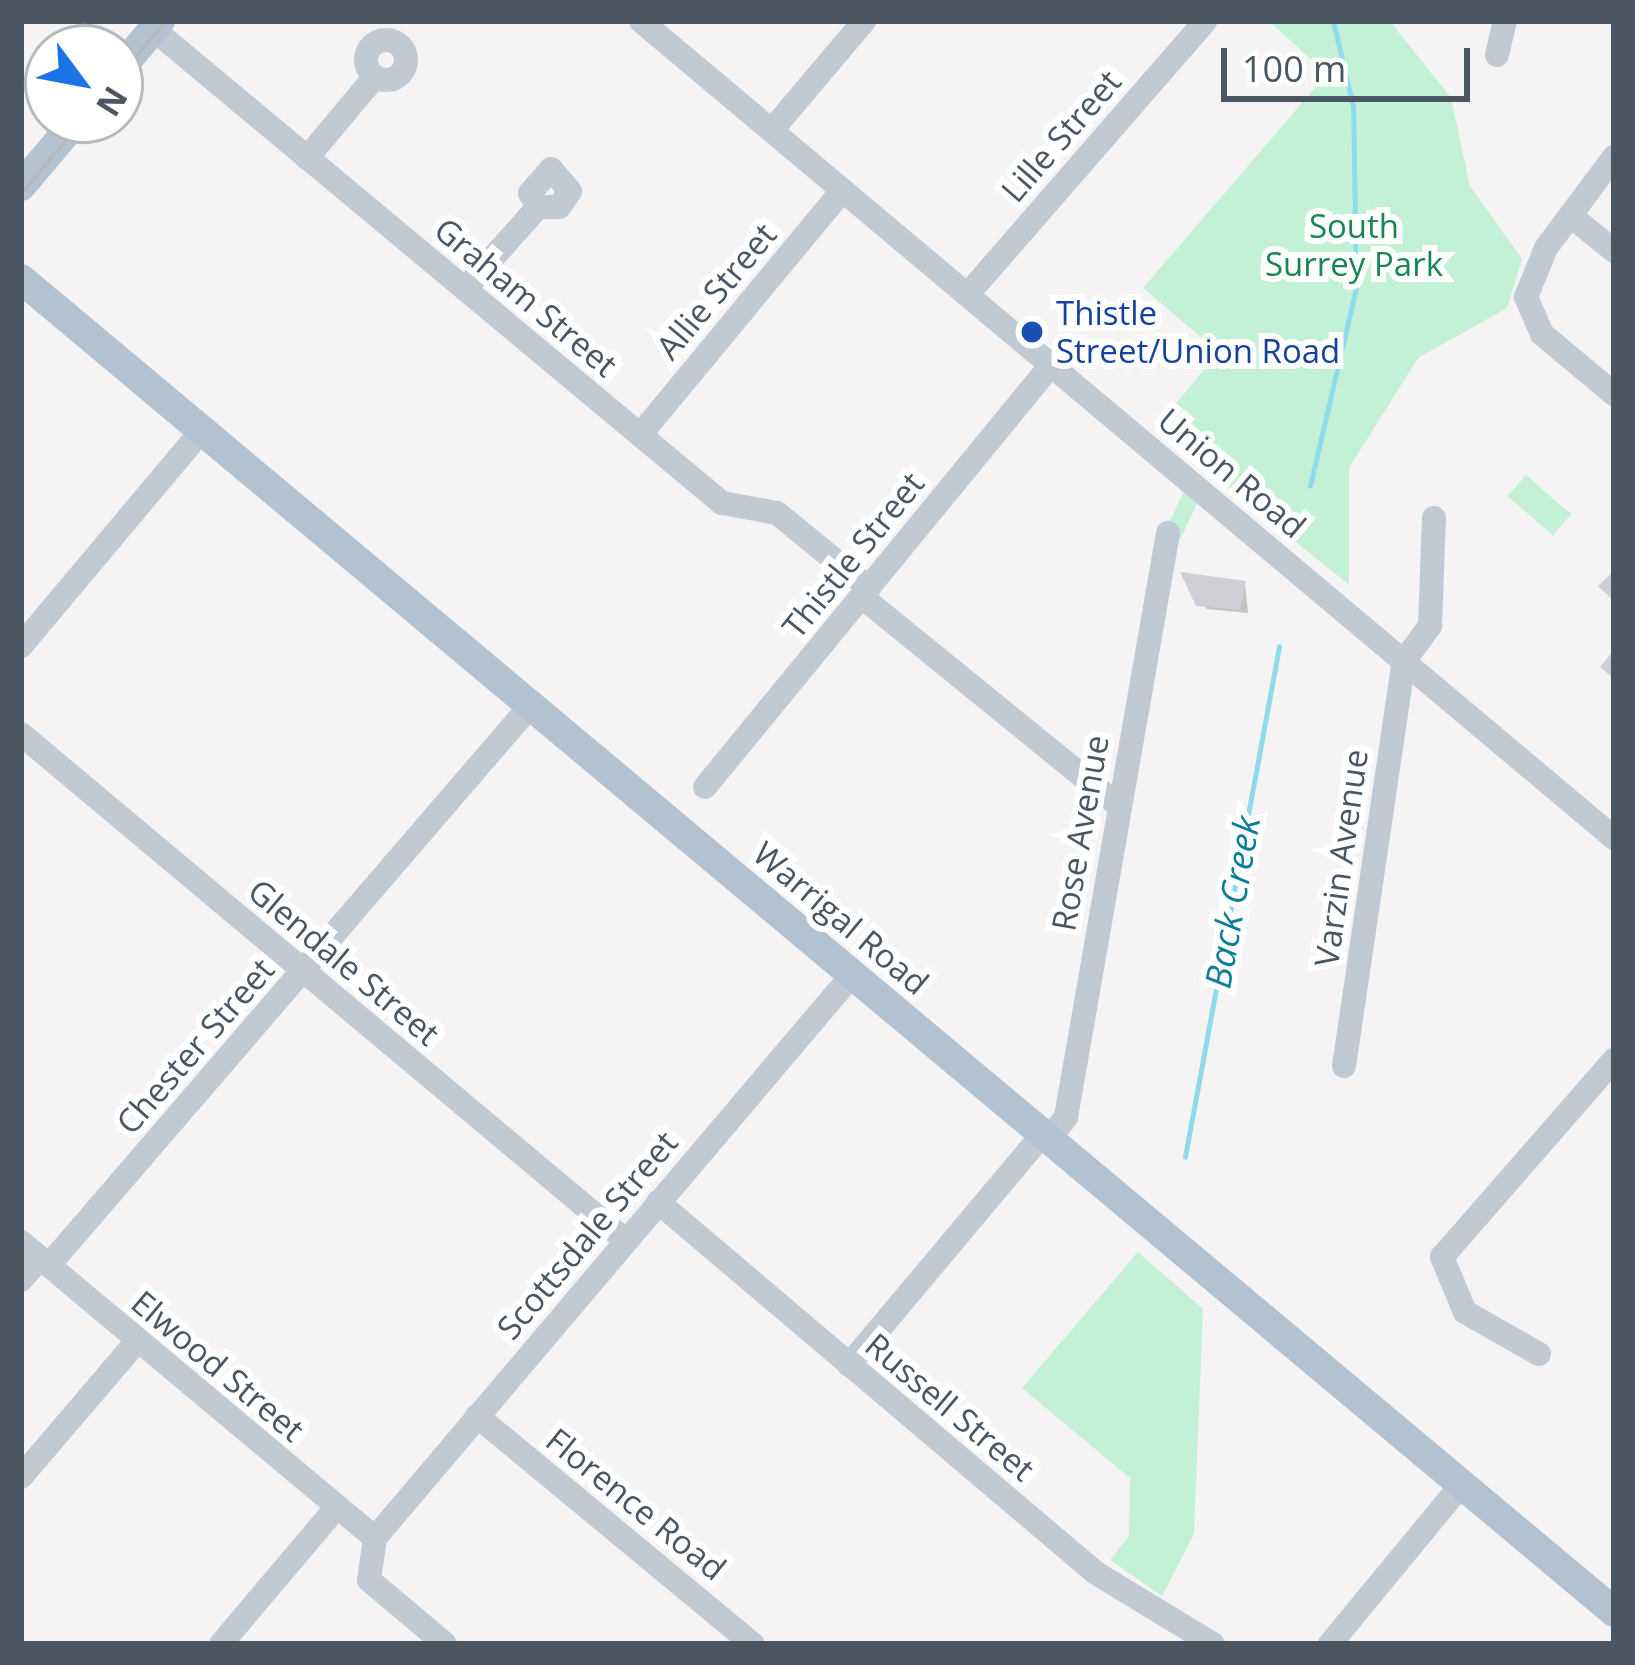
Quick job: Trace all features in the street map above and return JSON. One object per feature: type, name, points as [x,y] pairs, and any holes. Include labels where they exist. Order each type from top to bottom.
[{"type":"main road","points":[[21,186],[57,144]]},
{"type":"main road","name":"Warrigal Road","points":[[21,279],[1614,1612]]},
{"type":"street","name":"Union Road","points":[[641,21],[1614,838]]},
{"type":"street","points":[[772,130],[864,21]]},
{"type":"street","name":"Lille Street","points":[[968,294],[1205,21]]},
{"type":"street","points":[[1498,55],[1505,21]]},
{"type":"street","name":"Graham Street","points":[[157,25],[307,158],[722,503],[777,513],[1117,804]]},
{"type":"street","points":[[307,158],[374,79]]},
{"type":"street","points":[[1614,157],[1531,274],[1528,313],[1542,334],[1614,394]]},
{"type":"street","name":"Allie Street","points":[[640,435],[843,190]]},
{"type":"street","points":[[465,289],[538,207]]},
{"type":"street","points":[[1571,216],[1614,251]]},
{"type":"street","name":"Thistle Street","points":[[705,787],[1051,365]]},
{"type":"street","points":[[21,646],[202,430]]},
{"type":"street","name":"Varzin Avenue","points":[[1344,1066],[1404,661],[1430,626],[1433,518]]},
{"type":"street","name":"Rose Avenue","points":[[848,1365],[1066,1117],[1117,804],[1168,533]]},
{"type":"street","name":"Chester Street","points":[[21,1280],[37,1255],[303,970],[531,705]]},
{"type":"street","name":"Glendale Street","points":[[21,734],[625,1240]]},
{"type":"street","name":"Scottsdale Street","points":[[375,1538],[852,975]]},
{"type":"street","points":[[1539,1354],[1465,1312],[1442,1257],[1614,1060]]},
{"type":"street","name":"Russell Street","points":[[658,1202],[1096,1573],[1213,1644]]},
{"type":"street","name":"Elwood Street","points":[[37,1255],[375,1538]]},
{"type":"street","points":[[21,1477],[136,1341]]},
{"type":"street","name":"Florence Road","points":[[477,1415],[753,1644]]},
{"type":"street","points":[[1330,1644],[1462,1484]]},
{"type":"street","points":[[221,1644],[336,1508]]},
{"type":"street","points":[[375,1538],[369,1580],[445,1644]]},
{"type":"green space","name":"South Surrey Park","points":[[1269,21],[1390,21],[1451,98],[1470,186],[1522,259],[1507,308],[1418,358],[1349,468],[1349,585],[1155,428],[1219,352],[1143,288],[1327,74]]},
{"type":"green space","points":[[1526,475],[1571,514],[1553,535],[1508,496]]},
{"type":"green space","points":[[1185,489],[1200,496],[1181,539],[1165,532]]},
{"type":"green space","points":[[1138,1252],[1203,1309],[1194,1534],[1162,1596],[1110,1560],[1129,1536],[1130,1478],[1022,1388]]},
{"type":"building","points":[[1614,571],[1614,595],[1611,598],[1598,586]]},
{"type":"building","points":[[1180,572],[1246,581],[1240,610],[1196,606]]},
{"type":"building","points":[[1614,650],[1614,679],[1600,667]]},
{"type":"waterway","name":"Back Creek","points":[[1310,486],[1356,288],[1353,107],[1333,21]]},
{"type":"waterway","name":"Back Creek","points":[[1185,1157],[1279,647]]},
{"type":"tram line","points":[[144,46],[165,21]]},
{"type":"tram line","points":[[21,193],[62,144]]},
{"type":"place","name":"Thistle Street/Union Road","points":[[1032,332]]}]
